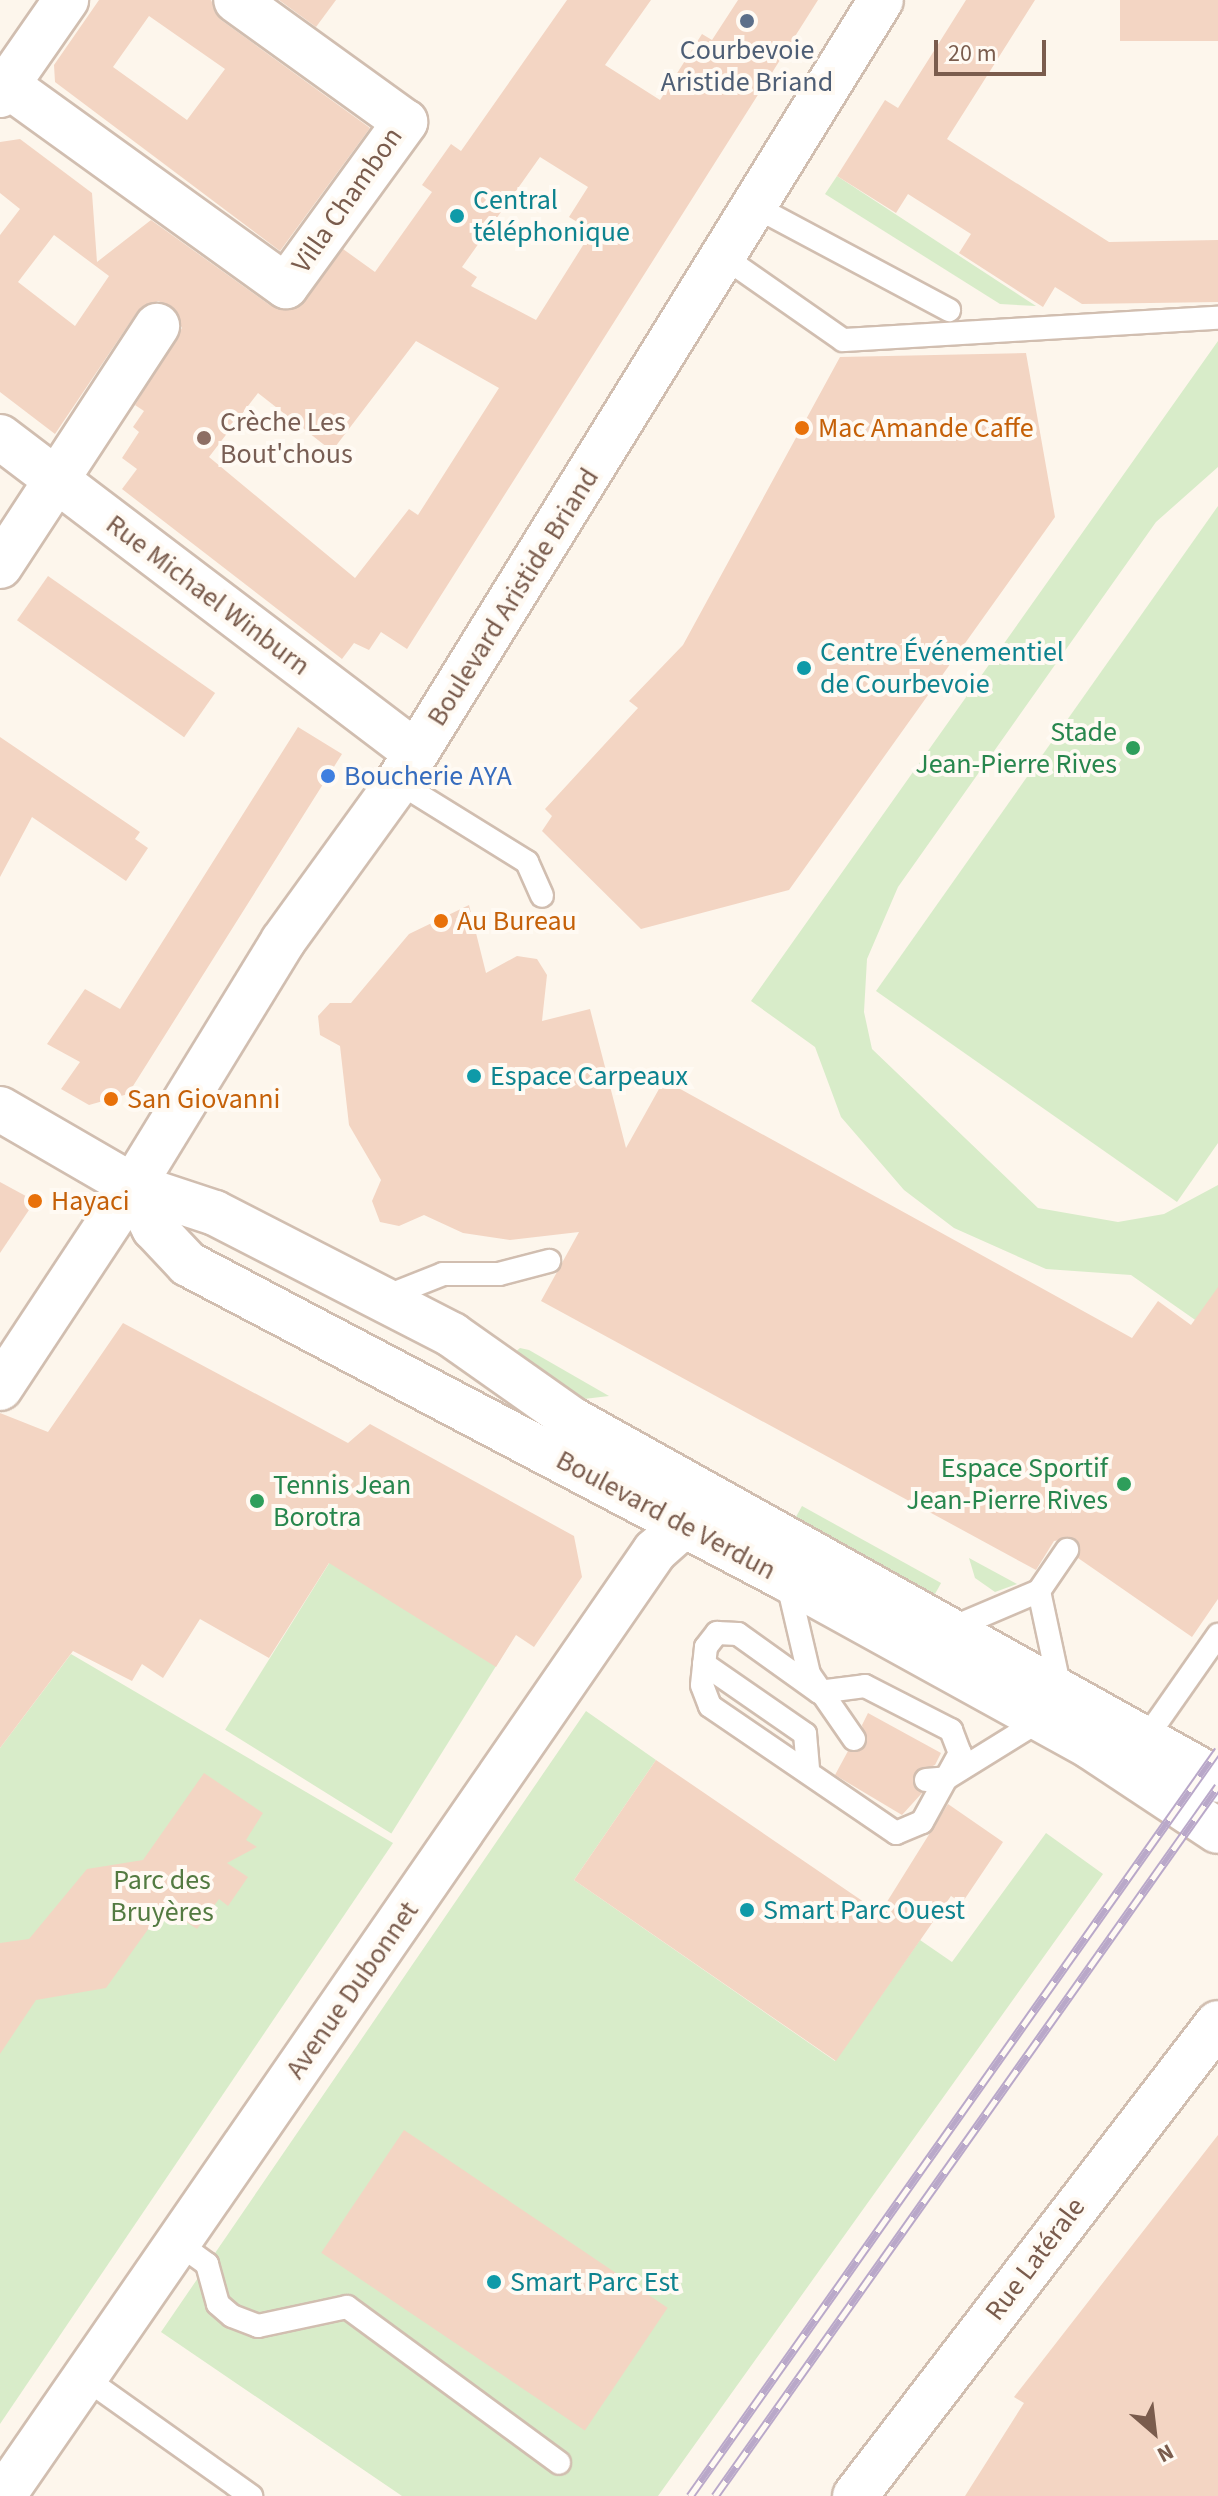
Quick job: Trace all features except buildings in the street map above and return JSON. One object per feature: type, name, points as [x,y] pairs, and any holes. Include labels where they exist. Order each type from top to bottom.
[{"type":"street","points":[[2,86],[66,0]]},
{"type":"street","name":"Villa Chambon","points":[[2,86],[286,286],[405,122],[236,0]]},
{"type":"street","name":"Boulevard Aristide Briand","points":[[0,1388],[133,1186],[283,941],[406,767],[756,207],[881,0]]},
{"type":"street","points":[[0,566],[53,480],[157,326]]},
{"type":"street","name":"Rue Michael Winburn","points":[[0,437],[406,767]]},
{"type":"street","name":"Boulevard de Verdun","points":[[0,1109],[133,1186],[215,1213],[377,1300],[452,1335],[571,1419],[952,1628],[1218,1831]]},
{"type":"street","name":"Boulevard de Verdun","points":[[133,1186],[154,1228],[188,1264],[787,1579],[1051,1704],[1146,1738],[1218,1780]]},
{"type":"street","name":"Avenue Dubonnet","points":[[3,2496],[679,1524],[715,1498]]},
{"type":"street","name":"Rue Latérale","points":[[855,2496],[1218,2023]]},
{"type":"lane","points":[[756,207],[949,310]]},
{"type":"lane","points":[[724,257],[843,340],[1218,318]]},
{"type":"lane","points":[[406,767],[527,862],[542,896]]},
{"type":"lane","points":[[377,1300],[443,1274],[499,1274],[549,1261]]},
{"type":"lane","points":[[952,1628],[1039,1591],[1067,1550]]},
{"type":"lane","points":[[787,1579],[803,1654],[819,1692],[854,1739]]},
{"type":"lane","points":[[937,1779],[1051,1704],[1039,1591]]},
{"type":"lane","points":[[738,1634],[819,1692],[865,1686],[951,1730],[960,1753],[937,1779],[922,1822],[896,1833],[710,1706],[704,1664],[709,1640],[738,1634]]},
{"type":"lane","points":[[1146,1738],[1218,1635]]},
{"type":"lane","points":[[704,1664],[805,1734],[808,1771]]},
{"type":"lane","points":[[178,2243],[207,2264],[218,2304],[232,2316],[258,2326],[347,2307],[559,2463]]},
{"type":"lane","points":[[85,2378],[251,2496]]},
{"type":"green space","points":[[837,176],[1036,306],[1000,304],[825,194]]},
{"type":"green space","points":[[1218,341],[1218,467],[1156,522],[898,887],[867,959],[864,1012],[872,1049],[1038,1208],[1118,1222],[1164,1214],[1218,1185],[1218,1300],[1201,1324],[1131,1275],[1046,1269],[954,1228],[904,1190],[841,1117],[815,1047],[751,1001]]},
{"type":"green space","name":"Stade Jean-Pierre Rives","points":[[1218,506],[1218,1143],[1177,1202],[876,991]]},
{"type":"green space","points":[[520,1348],[529,1350],[609,1396],[584,1399],[514,1353]]},
{"type":"green space","points":[[383,1477],[549,1581],[391,1834],[225,1730]]},
{"type":"green space","points":[[802,1506],[941,1583],[932,1599],[793,1522]]},
{"type":"green space","points":[[969,1558],[1017,1584],[995,1592],[975,1578]]},
{"type":"green space","name":"Parc des Bruyères","points":[[71,1654],[393,1843],[0,2424],[0,1748]]},
{"type":"green space","points":[[586,1711],[656,1760],[574,1880],[835,2061],[920,1940],[952,1962],[1046,1833],[1103,1874],[658,2496],[402,2496],[161,2332]]},
{"type":"railway","points":[[690,2496],[1218,1750]]},
{"type":"railway","points":[[715,2496],[1218,1786]]},
{"type":"place","name":"Courbevoie Aristide Briand","points":[[747,21]]},
{"type":"place","name":"Central téléphonique","points":[[457,216]]},
{"type":"place","name":"Mac Amande Caffe","points":[[802,428]]},
{"type":"place","name":"Crèche Les Bout'chous","points":[[204,438]]},
{"type":"place","name":"Centre Événementiel de Courbevoie","points":[[804,668]]},
{"type":"place","name":"Stade Jean-Pierre Rives","points":[[1133,748]]},
{"type":"place","name":"Boucherie AYA","points":[[328,776]]},
{"type":"place","name":"Au Bureau","points":[[441,921]]},
{"type":"place","name":"Espace Carpeaux","points":[[474,1076]]},
{"type":"place","name":"San Giovanni","points":[[111,1099]]},
{"type":"place","name":"Hayaci","points":[[35,1201]]},
{"type":"place","name":"Espace Sportif Jean-Pierre Rives","points":[[1124,1484]]},
{"type":"place","name":"Tennis Jean Borotra","points":[[257,1501]]},
{"type":"place","name":"Smart Parc Ouest","points":[[747,1910]]},
{"type":"place","name":"Smart Parc Est","points":[[494,2282]]}]
